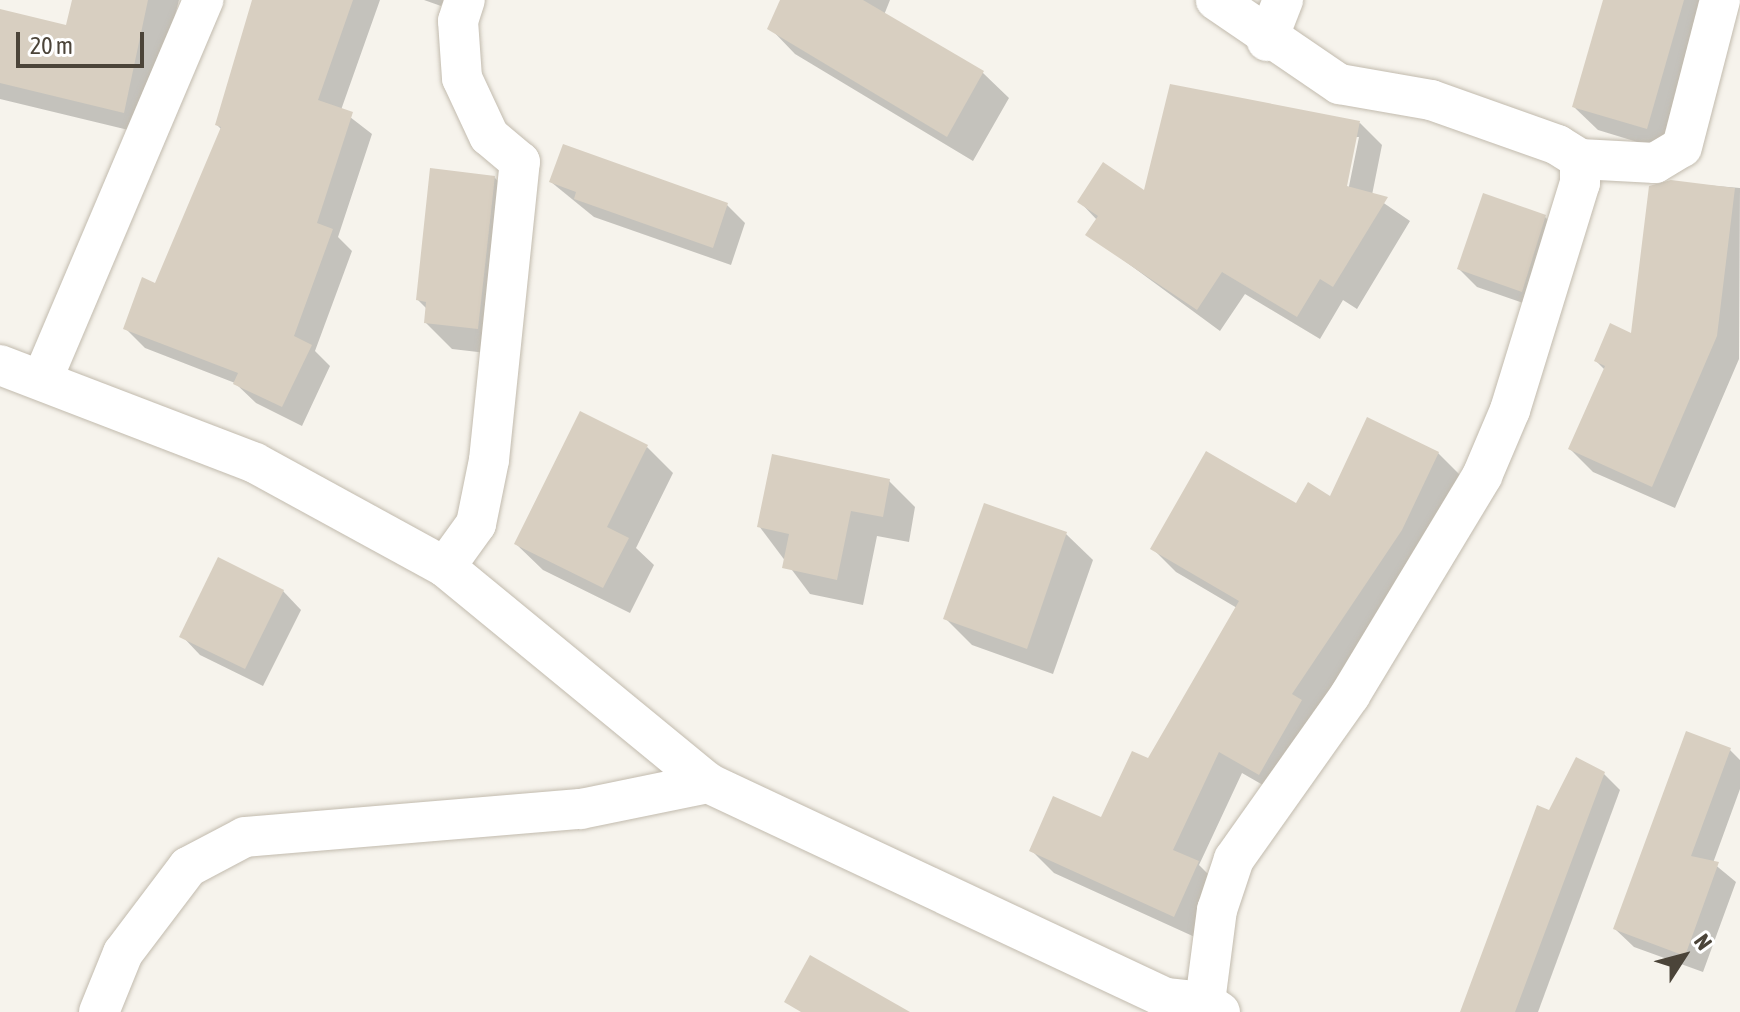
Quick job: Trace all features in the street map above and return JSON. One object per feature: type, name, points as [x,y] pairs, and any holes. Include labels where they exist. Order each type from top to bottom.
[{"type":"street","points":[[42,380],[203,0]]},
{"type":"street","points":[[445,567],[476,524],[489,460],[520,162],[489,136],[462,78],[458,21],[465,0]]},
{"type":"street","points":[[1216,0],[1267,41],[1339,84],[1431,100],[1580,159],[1655,163],[1682,147],[1720,0]]},
{"type":"street","points":[[1267,41],[1283,0]]},
{"type":"street","points":[[0,365],[255,463],[445,567],[708,783],[1166,998],[1213,1007],[1217,910],[1234,859],[1350,695],[1482,476],[1520,379],[1580,183],[1580,159]]},
{"type":"street","points":[[99,1012],[123,953],[188,867],[245,837],[581,809],[708,783]]},
{"type":"building","points":[[72,0],[148,0],[124,113],[0,83],[0,9],[66,25]]},
{"type":"building","points":[[252,0],[353,0],[318,100],[353,112],[317,223],[333,229],[294,336],[312,345],[282,407],[233,384],[238,373],[123,329],[142,277],[155,283],[221,127],[215,125]]},
{"type":"building","points":[[780,0],[863,0],[984,71],[947,137],[767,29]]},
{"type":"building","points":[[1603,0],[1684,0],[1647,129],[1572,107]]},
{"type":"building","points":[[1170,84],[1360,121],[1347,186],[1388,197],[1333,287],[1320,279],[1297,317],[1222,272],[1197,310],[1085,235],[1098,216],[1077,202],[1103,162],[1144,190]]},
{"type":"building","points":[[563,144],[728,203],[713,248],[574,199],[576,192],[549,182]]},
{"type":"building","points":[[430,168],[495,176],[478,329],[424,323],[426,302],[416,300]]},
{"type":"building","points":[[1671,180],[1735,188],[1717,336],[1652,487],[1568,449],[1605,366],[1594,361],[1610,323],[1631,333],[1649,186]]},
{"type":"building","points":[[1483,193],[1546,215],[1522,292],[1457,269]]},
{"type":"building","points":[[580,411],[648,445],[607,527],[629,538],[603,588],[514,544]]},
{"type":"building","points":[[1367,417],[1439,452],[1402,530],[1292,694],[1302,700],[1259,775],[1219,752],[1173,850],[1199,861],[1174,917],[1029,851],[1053,796],[1101,817],[1132,751],[1148,758],[1239,601],[1150,549],[1206,451],[1296,503],[1308,482],[1330,496]]},
{"type":"building","points":[[772,454],[890,479],[883,517],[851,511],[837,580],[782,568],[789,534],[757,527]]},
{"type":"building","points":[[984,503],[1067,532],[1027,649],[943,619]]},
{"type":"building","points":[[218,557],[284,590],[245,669],[179,637]]},
{"type":"building","points":[[1686,731],[1731,748],[1691,856],[1719,862],[1685,956],[1613,929]]},
{"type":"building","points":[[1576,757],[1605,772],[1515,1012],[1460,1012],[1537,805],[1549,810]]},
{"type":"building","points":[[810,955],[910,1012],[801,1012],[784,1002]]}]
